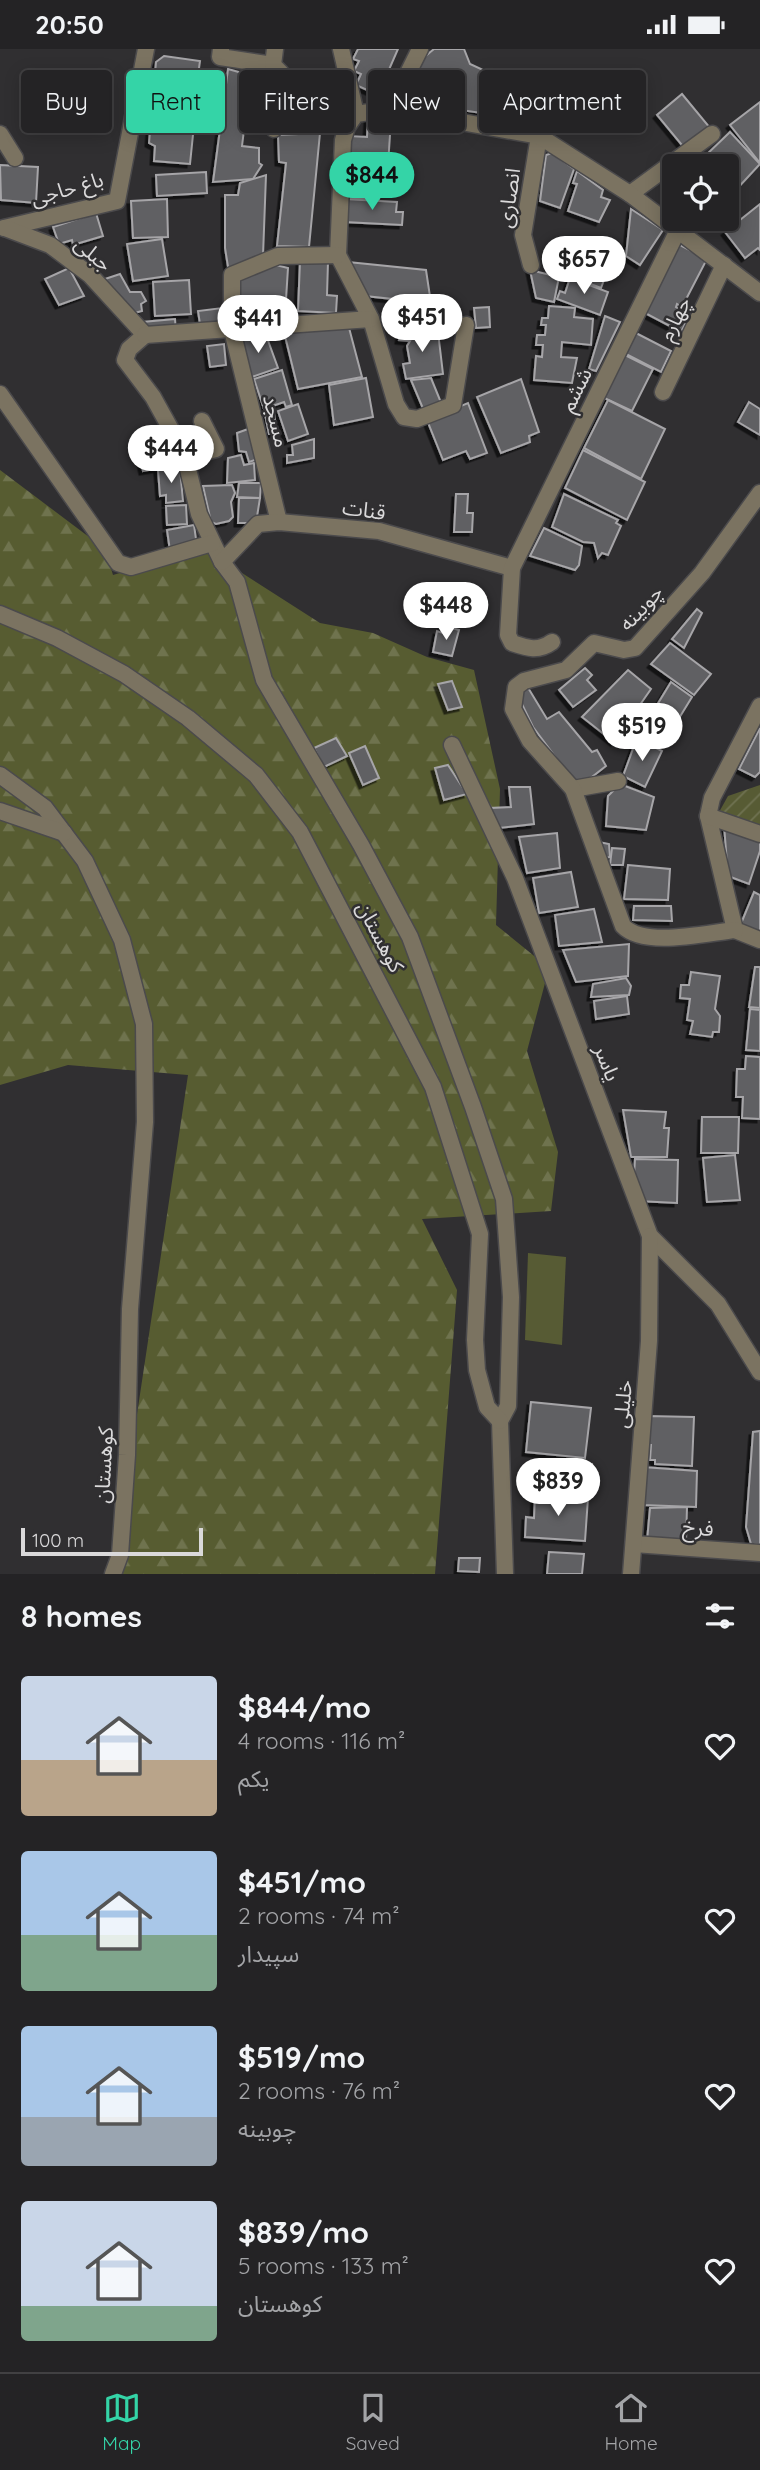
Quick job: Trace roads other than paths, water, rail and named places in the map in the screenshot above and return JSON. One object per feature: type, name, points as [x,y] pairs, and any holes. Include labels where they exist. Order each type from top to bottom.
[{"type":"street","name":"باغ حاجی","points":[[2,229],[117,201],[146,49]]},
{"type":"street","points":[[221,49],[220,57],[274,57]]},
{"type":"street","points":[[341,49],[356,114]]},
{"type":"street","points":[[410,70],[420,49]]},
{"type":"street","points":[[368,112],[356,114],[347,127],[343,140],[338,255],[371,319],[396,404],[410,420],[453,405],[466,325]]},
{"type":"street","points":[[465,123],[539,136],[630,194],[662,218]]},
{"type":"street","points":[[0,134],[15,158]]},
{"type":"street","points":[[630,194],[712,134]]},
{"type":"street","name":"انصاری","points":[[531,265],[523,235],[539,136]]},
{"type":"street","name":"جبلی","points":[[2,229],[50,245],[89,275],[145,335]]},
{"type":"street","name":"ششم","points":[[512,568],[678,231]]},
{"type":"street","points":[[679,231],[760,293]]},
{"type":"street","name":"مسجد","points":[[279,522],[232,330],[232,275],[278,256],[338,255]]},
{"type":"street","name":"چهارم","points":[[663,391],[724,265]]},
{"type":"street","points":[[145,335],[232,330],[292,322],[371,319]]},
{"type":"street","name":"کوهستان","points":[[145,335],[129,349],[125,360],[153,397],[185,457],[199,514],[222,562],[237,582],[264,680],[361,845],[410,937],[505,1199],[511,1297],[508,1406],[500,1421],[505,1574]]},
{"type":"street","points":[[0,394],[118,563],[131,567],[212,543]]},
{"type":"street","points":[[185,457],[216,449],[202,421]]},
{"type":"street","name":"چوبینه","points":[[760,493],[702,573],[635,648],[624,650],[594,643],[566,670],[524,681],[516,687],[513,709],[530,741],[573,789],[623,926],[629,933],[653,938],[735,930],[760,940]]},
{"type":"street","name":"قنات","points":[[222,562],[258,524],[279,522],[379,531],[512,568]]},
{"type":"street","points":[[512,568],[508,635],[512,643],[530,649],[544,648],[552,642]]},
{"type":"street","name":"کوهستان","points":[[0,614],[58,638],[124,674],[188,718],[256,775],[300,832],[433,1087],[480,1234],[475,1340],[477,1370],[487,1407],[500,1421]]},
{"type":"street","points":[[735,930],[708,816],[712,798],[760,706]]},
{"type":"street","name":"یاسر","points":[[452,745],[515,878],[650,1236],[718,1304],[760,1372]]},
{"type":"street","name":"کوهستان","points":[[0,775],[45,808],[85,861],[122,940],[144,1024],[145,1122],[130,1309],[126,1467],[120,1555],[113,1574]]},
{"type":"street","points":[[573,789],[618,781]]},
{"type":"street","points":[[0,811],[65,833]]},
{"type":"street","points":[[708,816],[760,834]]},
{"type":"street","name":"خلیلی","points":[[631,1574],[649,1341],[650,1236]]},
{"type":"street","name":"فرخ","points":[[634,1544],[760,1553]]}]
